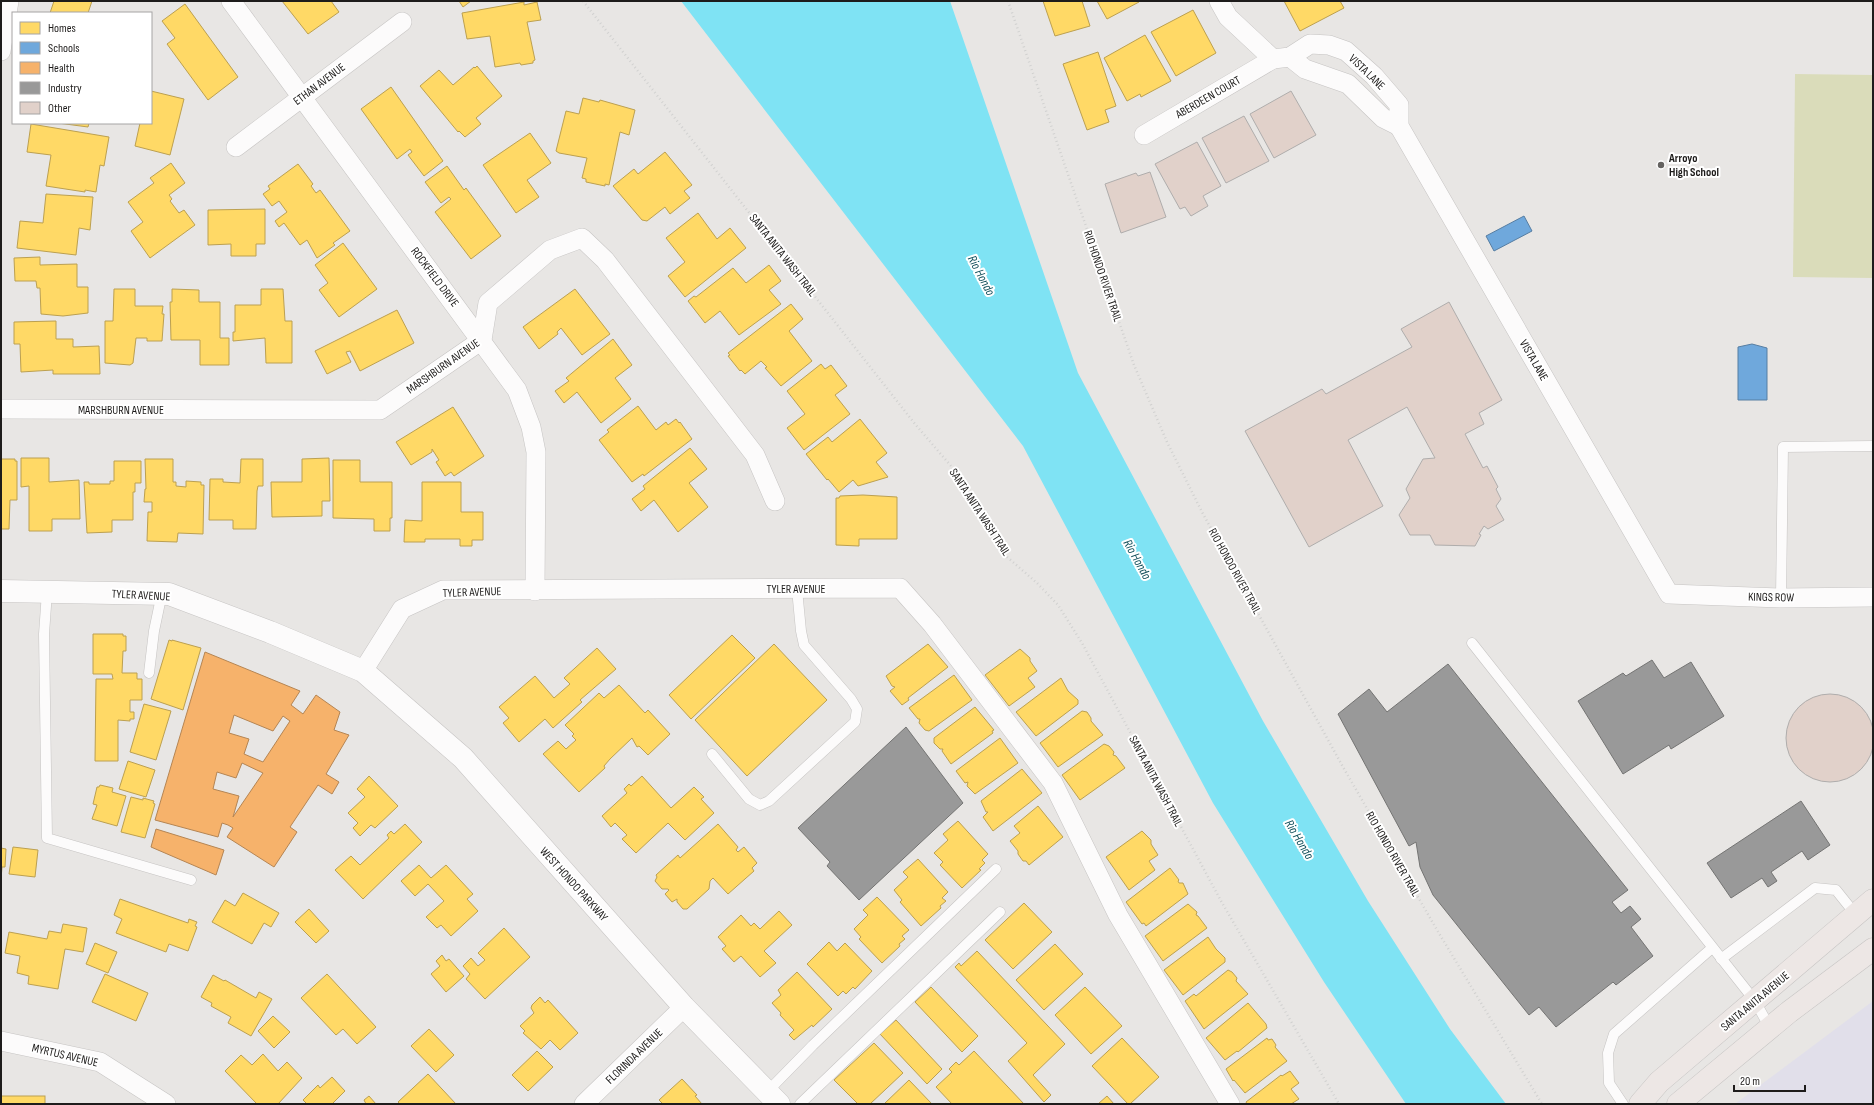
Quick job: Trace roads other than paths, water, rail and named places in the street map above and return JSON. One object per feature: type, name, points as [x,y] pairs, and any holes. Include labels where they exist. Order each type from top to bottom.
[{"type":"main road","name":"SANTA ANITA AVENUE","points":[[1640,1104],[1659,1082],[1873,900]]},
{"type":"main road","points":[[1678,1104],[1770,1028],[1873,949]]},
{"type":"street","points":[[1,51],[9,1]]},
{"type":"street","name":"ROCKFIELD DRIVE","points":[[231,1],[301,98],[482,340],[517,390],[531,427],[536,452],[535,591]]},
{"type":"street","name":"VISTA LANE","points":[[1219,1],[1228,17],[1281,58],[1305,69],[1348,84],[1383,118],[1399,126]]},
{"type":"street","name":"ETHAN AVENUE","points":[[236,147],[402,22]]},
{"type":"street","name":"VISTA LANE","points":[[1281,58],[1310,44],[1329,45],[1346,51],[1374,76],[1399,105],[1399,126],[1669,594]]},
{"type":"street","name":"ABERDEEN COURT","points":[[1144,135],[1281,58]]},
{"type":"street","name":"MARSHBURN AVENUE","points":[[1,409],[380,410],[482,340],[488,303],[550,250],[582,238],[605,260],[755,455],[775,501]]},
{"type":"street","name":"TYLER AVENUE","points":[[1,591],[169,594],[270,632],[363,671],[402,609],[443,590],[535,591],[900,588],[932,624],[1053,783],[1118,915],[1230,1104]]},
{"type":"street","name":"KINGS ROW","points":[[1669,594],[1781,598],[1873,597]]},
{"type":"street","name":"WEST HONDO PARKWAY","points":[[363,671],[463,758],[684,1007],[774,1098]]},
{"type":"street","name":"FLORINDA AVENUE","points":[[584,1104],[684,1007]]},
{"type":"street","name":"MYRTUS AVENUE","points":[[1,1040],[100,1062],[166,1104]]},
{"type":"lane","points":[[1781,598],[1783,447],[1873,446]]},
{"type":"lane","points":[[712,754],[750,799],[760,805],[770,801],[855,722],[857,709],[851,699],[804,645],[801,631],[797,589]]},
{"type":"lane","points":[[47,592],[44,634],[47,838],[191,880]]},
{"type":"lane","points":[[148,673],[154,631],[162,594]]},
{"type":"lane","points":[[1472,643],[1755,1001],[1770,1028]]},
{"type":"lane","points":[[774,1098],[813,1045],[996,869]]},
{"type":"lane","points":[[1721,959],[1815,888],[1836,890],[1856,915]]},
{"type":"lane","points":[[800,1104],[1000,912]]},
{"type":"lane","points":[[1623,1104],[1609,1084],[1608,1053],[1614,1034],[1712,948]]},
{"type":"water","name":"Rio Hondo","points":[[681,1],[950,1],[1078,373],[1263,721],[1368,901],[1450,1029],[1506,1104],[1406,1104],[1324,982],[1213,803],[1023,446]]},
{"type":"place","name":"Arroyo High School","points":[[1661,165]]}]
